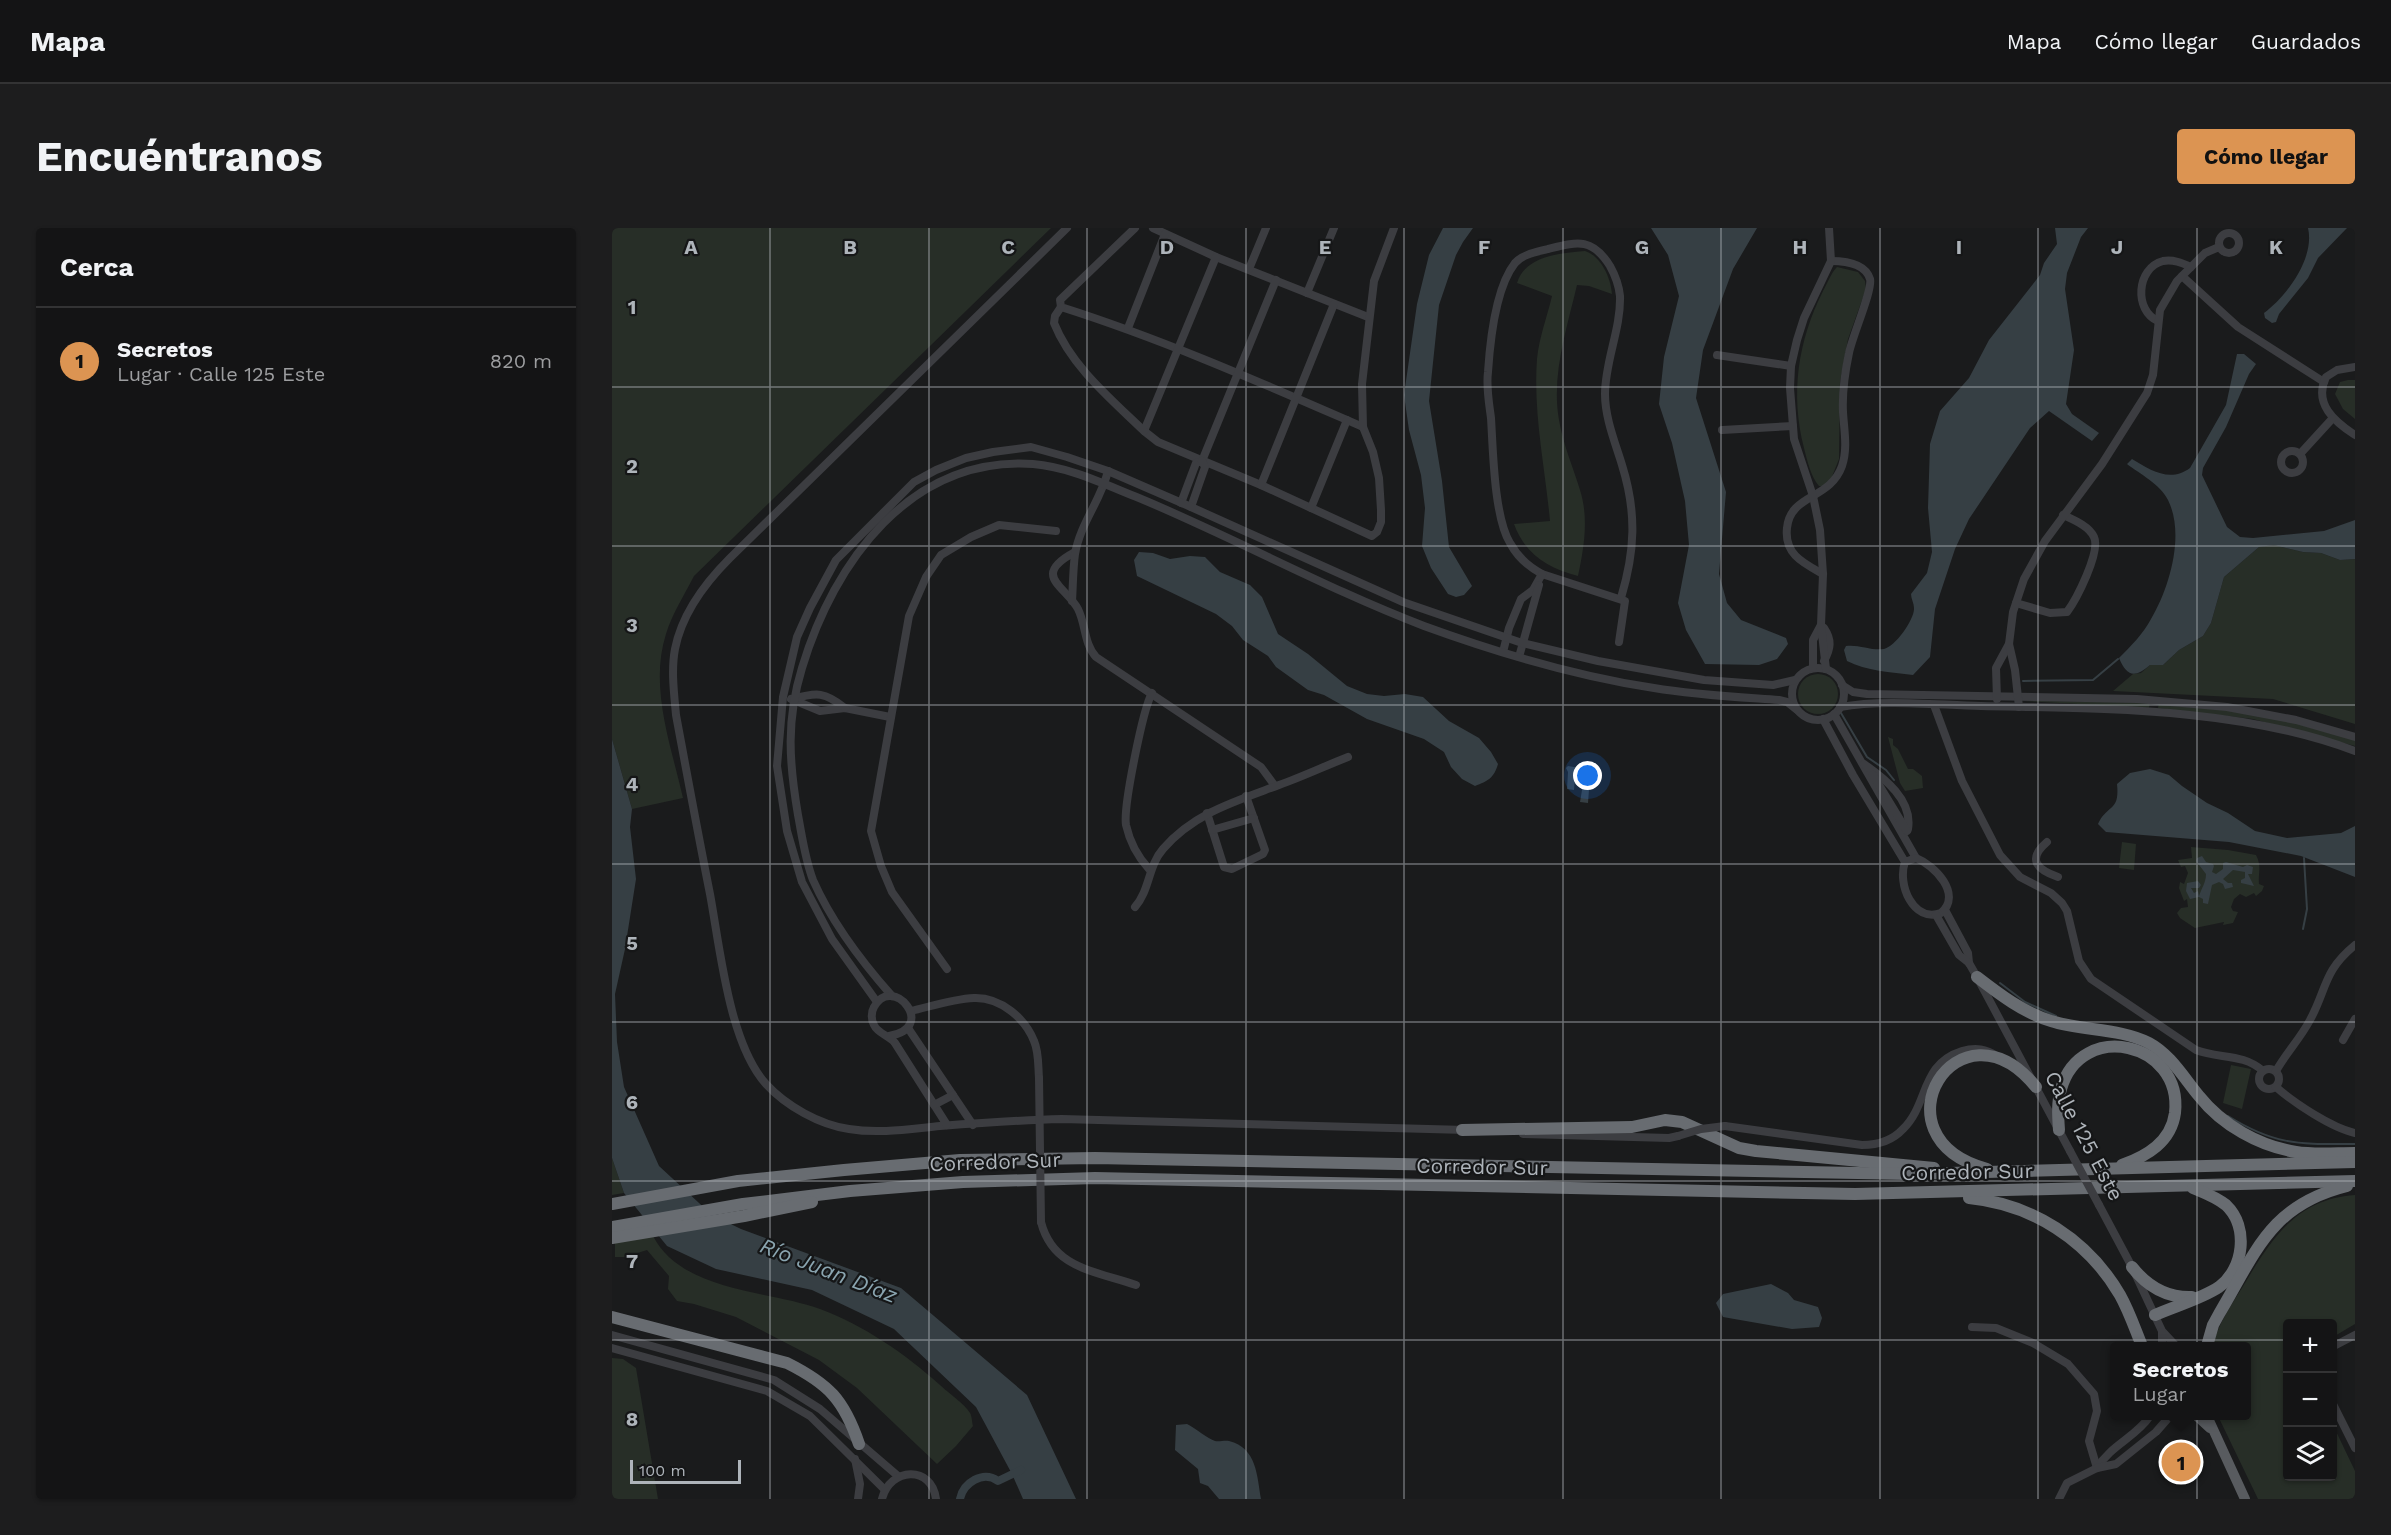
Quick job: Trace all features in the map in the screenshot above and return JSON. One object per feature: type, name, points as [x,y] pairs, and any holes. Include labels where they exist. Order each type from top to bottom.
[{"type":"highway","points":[[1977,976],[2007,999],[2041,1018],[2131,1037],[2150,1044],[2164,1054],[2211,1109],[2236,1129],[2253,1138],[2298,1153],[2355,1153]]},
{"type":"highway","points":[[2059,1130],[2058,1100],[2061,1089],[2068,1072],[2080,1059],[2093,1051],[2114,1046],[2138,1050],[2153,1059],[2165,1071],[2173,1089],[2175,1111],[2173,1123],[2156,1148],[2133,1161],[2111,1169]]},
{"type":"highway","points":[[1997,1172],[1965,1161],[1944,1147],[1933,1130],[1930,1108],[1933,1090],[1938,1080],[1955,1063],[1977,1055],[2002,1059],[2020,1070],[2036,1087]]},
{"type":"highway","points":[[1462,1130],[1632,1126],[1672,1120],[1682,1122],[1739,1148],[1756,1151],[1974,1173]]},
{"type":"highway","name":"Corredor Sur","points":[[612,1204],[738,1181],[960,1160],[1095,1158],[1841,1174],[1974,1173],[2355,1162]]},
{"type":"highway","name":"Corredor Sur","points":[[612,1238],[619,1229],[881,1188],[963,1182],[1095,1178],[1844,1194],[2355,1182]]},
{"type":"highway","points":[[2208,1342],[2219,1314],[2277,1222],[2302,1203],[2355,1182]]},
{"type":"highway","points":[[2156,1315],[2219,1286],[2231,1275],[2239,1258],[2241,1237],[2236,1219],[2225,1205],[2212,1196],[2186,1186]]},
{"type":"highway","points":[[1920,1193],[1998,1202],[2036,1216],[2060,1230],[2095,1260],[2112,1283],[2126,1306],[2140,1342]]},
{"type":"highway","points":[[2132,1267],[2155,1289],[2175,1296],[2196,1297]]},
{"type":"highway","points":[[612,1317],[787,1363],[811,1375],[837,1397],[851,1420],[859,1444]]},
{"type":"main road","points":[[2200,1420],[2216,1436]]},
{"type":"main road","points":[[2209,1420],[2245,1499]]},
{"type":"street","points":[[1067,228],[706,582],[684,621],[675,649],[673,680],[676,715],[723,964],[738,1029],[748,1055],[765,1083],[782,1099],[821,1122],[846,1129],[873,1132],[947,1125],[1062,1119],[1462,1130],[1554,1137],[1669,1138],[1701,1129],[1725,1126],[1874,1145],[1886,1141],[1904,1129],[1912,1117],[1929,1078],[1943,1061],[1952,1055],[1971,1049],[1989,1051],[2002,1059]]},
{"type":"street","points":[[1136,228],[1060,300],[1061,307],[1054,319],[1058,332],[1094,382],[1158,442],[1261,485],[1372,536],[1377,532],[1381,522],[1379,478],[1373,452],[1363,428],[1362,384],[1374,281],[1394,228]]},
{"type":"street","points":[[1153,228],[1216,257],[1368,317]]},
{"type":"street","points":[[1249,269],[1266,228]]},
{"type":"street","points":[[1307,293],[1334,228]]},
{"type":"street","points":[[1813,668],[1813,640],[1821,625],[1823,574],[1820,530],[1813,496],[1794,438],[1790,388],[1791,366],[1804,318],[1831,261],[1829,228]]},
{"type":"street","points":[[1128,328],[1165,234]]},
{"type":"street","points":[[1619,642],[1626,608],[1625,602],[1621,598],[1542,574],[1529,567],[1509,542],[1503,527],[1495,479],[1487,375],[1504,284],[1516,262],[1530,253],[1576,243],[1590,244],[1603,255],[1614,274],[1620,294],[1619,315],[1606,370],[1605,399],[1630,498],[1634,525],[1633,551],[1621,598]]},
{"type":"street","points":[[2019,707],[2009,644],[2016,603],[2024,579],[2045,541],[2102,464],[2147,393],[2153,375],[2160,310],[2182,276],[2205,253],[2219,247]]},
{"type":"street","points":[[1144,431],[1216,257]]},
{"type":"street","points":[[1823,574],[1800,562],[1790,552],[1786,537],[1787,525],[1791,514],[1800,503],[1825,491],[1842,466],[1846,444],[1843,410],[1845,375],[1857,323],[1870,289],[1867,273],[1861,267],[1852,263],[1831,261]]},
{"type":"street","points":[[2158,321],[2150,318],[2142,306],[2140,291],[2147,273],[2161,262],[2175,261],[2191,267]]},
{"type":"street","points":[[2182,276],[2238,327],[2324,382]]},
{"type":"street","points":[[1181,503],[1196,464],[1202,461],[1276,279]]},
{"type":"street","points":[[1261,485],[1334,304]]},
{"type":"street","points":[[1061,307],[1128,328],[1178,347],[1363,428]]},
{"type":"street","points":[[1717,355],[1791,366]]},
{"type":"street","points":[[2355,367],[2337,370],[2326,377],[2322,397],[2332,419],[2355,435]]},
{"type":"street","points":[[2300,454],[2332,419]]},
{"type":"street","points":[[1311,508],[1347,420]]},
{"type":"street","points":[[1722,430],[1792,426]]},
{"type":"street","points":[[877,1002],[831,939],[802,882],[787,831],[777,766],[783,697],[797,637],[836,560],[914,482],[966,458],[1031,447],[1108,471],[1403,602],[1522,643],[1598,661],[1704,680],[1773,685],[1795,680],[1806,670],[1825,665]]},
{"type":"street","points":[[1191,507],[1205,467],[1202,461]]},
{"type":"street","points":[[892,996],[870,971],[840,928],[813,879],[805,853],[789,763],[793,699],[812,635],[848,566],[894,512],[920,493],[970,470],[997,465],[1034,464],[1062,469],[1105,484],[1165,509],[1349,595],[1422,625],[1519,657],[1578,673],[1652,688],[1779,700],[1787,702],[1807,718],[1823,719],[1856,704],[1998,706],[2197,715],[2268,726],[2355,751]]},
{"type":"street","points":[[1072,600],[1075,552],[1088,516],[1105,484],[1108,471]]},
{"type":"street","points":[[2016,603],[2050,613],[2067,612],[2073,604],[2092,560],[2095,549],[2094,537],[2084,525],[2064,515]]},
{"type":"street","points":[[947,969],[892,892],[881,867],[872,831],[909,616],[926,577],[941,555],[971,537],[999,525],[1056,531]]},
{"type":"street","points":[[1075,552],[1061,560],[1053,577],[1055,584],[1072,600],[1081,618],[1090,652],[1261,767],[1275,786]]},
{"type":"street","points":[[1503,652],[1521,599],[1533,590],[1542,574]]},
{"type":"street","points":[[1519,657],[1542,574]]},
{"type":"street","points":[[1821,625],[1830,637],[1830,650],[1825,665]]},
{"type":"street","points":[[1998,706],[1995,668],[2009,644]]},
{"type":"street","points":[[1825,665],[1839,678],[1842,685],[1843,700],[1837,711]]},
{"type":"street","points":[[1795,680],[1791,695],[1797,710]]},
{"type":"street","points":[[1842,685],[1853,692],[1867,694],[2137,699],[2227,707],[2296,720],[2355,737]]},
{"type":"street","points":[[793,699],[812,693],[822,694],[845,708]]},
{"type":"street","points":[[1149,870],[1132,847],[1126,822],[1126,803],[1145,708],[1152,693]]},
{"type":"street","points":[[783,697],[820,711],[845,708],[890,717]]},
{"type":"street","points":[[1934,705],[1962,781],[2000,855],[2020,877],[2051,893],[2062,903],[2067,911],[2079,961],[2091,979],[2196,1050],[2214,1056],[2241,1057],[2263,1071]]},
{"type":"street","points":[[1837,711],[1864,763],[1906,810],[1909,821],[1905,840]]},
{"type":"street","points":[[1823,719],[1905,862],[1902,875],[1906,895],[1919,910],[1936,915],[1945,910],[1948,900],[1944,880],[1931,866],[1916,858],[1905,840],[1880,782],[1864,763]]},
{"type":"street","points":[[1135,907],[1145,890],[1149,870],[1161,851],[1180,831],[1207,813],[1348,757]]},
{"type":"street","points":[[1863,792],[1880,782]]},
{"type":"street","points":[[1207,813],[1224,867],[1232,869],[1263,854],[1263,846],[1246,796]]},
{"type":"street","points":[[1212,830],[1254,818]]},
{"type":"street","points":[[2047,842],[2037,856],[2036,863],[2040,871],[2058,877]]},
{"type":"street","points":[[1905,862],[1916,858]]},
{"type":"street","name":"Calle 125 Este","points":[[1945,910],[1968,953],[1969,963]]},
{"type":"street","name":"Calle 125 Este","points":[[1936,915],[1959,955],[1969,963],[1977,976],[2132,1267],[2156,1315],[2162,1331],[2162,1342]]},
{"type":"street","points":[[2276,1071],[2311,1019],[2328,975],[2355,945]]},
{"type":"street","points":[[2346,954],[2355,954]]},
{"type":"street","points":[[889,1036],[900,1034],[908,1028],[911,1020],[911,1011],[907,1004],[901,998],[892,996],[877,1002],[872,1019],[878,1030],[889,1036],[947,1125]]},
{"type":"street","points":[[911,1011],[953,1000],[977,998],[991,1000],[1006,1007],[1027,1026],[1035,1043],[1039,1078],[1041,1222],[1048,1242],[1057,1254],[1069,1262],[1136,1285]]},
{"type":"street","points":[[2343,1040],[2355,1019]]},
{"type":"street","points":[[908,1028],[973,1125]]},
{"type":"street","points":[[2267,1069],[2276,1071],[2280,1079],[2276,1087],[2269,1090],[2261,1086],[2259,1078],[2263,1071],[2267,1069]]},
{"type":"street","points":[[2276,1087],[2289,1098],[2337,1126],[2355,1133]]},
{"type":"street","points":[[934,1105],[953,1095]]},
{"type":"street","points":[[1972,1327],[1996,1328],[2034,1343],[2068,1364],[2094,1394],[2097,1411],[2089,1441],[2097,1468]]},
{"type":"street","name":"Calle 125 Este","points":[[2162,1331],[2172,1342]]},
{"type":"street","points":[[612,1335],[774,1380],[820,1408],[898,1476]]},
{"type":"street","points":[[2337,1344],[2355,1335]]},
{"type":"street","points":[[612,1348],[767,1391],[810,1416],[884,1489]]},
{"type":"street","points":[[2337,1412],[2355,1449]]},
{"type":"street","points":[[2097,1468],[2105,1454],[2147,1420]]},
{"type":"street","points":[[2058,1499],[2067,1483],[2097,1468],[2116,1464],[2156,1432],[2166,1420]]},
{"type":"street","points":[[854,1458],[860,1484],[858,1499]]},
{"type":"street","points":[[882,1499],[884,1489],[898,1476],[909,1474],[920,1476],[929,1483],[936,1499]]},
{"type":"shaded area","points":[[612,228],[1051,228],[694,576],[675,612],[661,654],[660,675],[664,716],[683,798],[632,809],[612,739]]},
{"type":"shaded area","points":[[1585,251],[1596,258],[1604,268],[1610,281],[1612,294],[1589,286],[1577,285],[1559,369],[1557,403],[1559,420],[1584,511],[1584,544],[1578,576],[1556,569],[1538,558],[1524,544],[1514,524],[1550,521],[1538,420],[1536,379],[1539,343],[1552,296],[1517,283],[1527,267],[1535,262],[1555,255]]},
{"type":"shaded area","points":[[1837,267],[1858,272],[1865,281],[1866,289],[1848,339],[1840,382],[1839,459],[1831,479],[1823,486],[1819,486],[1804,448],[1797,387],[1802,348],[1814,310]]},
{"type":"shaded area","points":[[2355,380],[2355,419],[2343,409],[2335,394],[2340,382]]},
{"type":"shaded area","points":[[2274,545],[2303,552],[2321,553],[2340,560],[2355,559],[2355,724],[2273,699],[2113,691],[2133,674],[2141,673],[2150,665],[2163,665],[2179,650],[2203,636],[2211,623],[2224,577],[2259,547]]},
{"type":"shaded area","points":[[1818,674],[1826,675],[1832,680],[1837,686],[1837,702],[1832,708],[1826,713],[1818,714],[1810,713],[1804,708],[1799,702],[1798,694],[1799,686],[1804,680],[1810,675]]},
{"type":"shaded area","points":[[2024,701],[2150,702],[2149,708]]},
{"type":"shaded area","points":[[2159,703],[2220,709],[2284,720],[2355,740],[2355,746],[2253,719],[2158,708]]},
{"type":"shaded area","points":[[1888,737],[1893,739],[1893,745],[1898,749],[1908,769],[1913,769],[1922,776],[1923,788],[1905,791],[1900,783]]},
{"type":"shaded area","points":[[2122,842],[2136,844],[2134,870],[2119,868]]},
{"type":"shaded area","points":[[2191,847],[2256,855],[2259,866],[2259,884],[2264,886],[2256,896],[2254,893],[2246,897],[2240,894],[2234,899],[2231,907],[2233,911],[2238,912],[2233,923],[2223,925],[2224,922],[2195,928],[2180,918],[2177,913],[2181,908],[2188,907],[2187,899],[2184,901],[2179,888],[2180,882],[2184,884],[2188,873],[2185,866],[2181,867],[2178,860],[2192,858]]},
{"type":"shaded area","points":[[2231,1065],[2251,1069],[2242,1109],[2223,1103]]},
{"type":"shaded area","points":[[612,1158],[624,1193],[612,1195]]},
{"type":"shaded area","points":[[2355,1195],[2355,1324],[2337,1335],[2337,1319],[2283,1319],[2283,1481],[2337,1481],[2337,1433],[2355,1471],[2355,1499],[2258,1499],[2220,1420],[2251,1420],[2251,1342],[2214,1342],[2225,1316],[2274,1239],[2300,1214],[2334,1198]]},
{"type":"shaded area","points":[[653,1236],[666,1254],[684,1268],[705,1279],[820,1309],[868,1332],[912,1362],[960,1402],[970,1413],[973,1426],[937,1464],[857,1388],[819,1360],[736,1317],[677,1301],[668,1289],[669,1276],[647,1250],[625,1257],[615,1257],[615,1243]]},
{"type":"shaded area","points":[[612,1358],[623,1359],[636,1368],[658,1499],[612,1499]]},
{"type":"water","points":[[1443,228],[1473,228],[1456,255],[1439,305],[1429,401],[1442,481],[1449,547],[1472,586],[1464,595],[1456,597],[1448,594],[1431,568],[1422,546],[1425,508],[1421,475],[1409,430],[1404,395],[1417,304],[1429,255]]},
{"type":"water","points":[[1651,228],[1757,228],[1733,269],[1703,350],[1696,398],[1726,492],[1719,574],[1727,603],[1741,620],[1786,638],[1788,644],[1777,659],[1759,665],[1705,664],[1686,630],[1678,603],[1689,545],[1685,501],[1672,443],[1659,404],[1664,357],[1679,296],[1668,255]]},
{"type":"water","points":[[2055,228],[2088,228],[2081,237],[2067,273],[2065,289],[2074,350],[2066,404],[2072,414],[2099,433],[2092,441],[2049,411],[2030,428],[1969,519],[1955,549],[1935,609],[1930,657],[1913,675],[1870,669],[1847,661],[1844,650],[1846,646],[1884,649],[1899,638],[1911,619],[1914,608],[1911,594],[1927,573],[1932,552],[1928,508],[1930,444],[1940,411],[1969,378],[1989,340],[2040,275],[2044,263],[2057,244]]},
{"type":"water","points":[[2308,228],[2347,228],[2318,258],[2308,278],[2279,314],[2276,322],[2272,323],[2265,318],[2264,313],[2290,287],[2303,264],[2309,240]]},
{"type":"water","points":[[2237,354],[2244,354],[2256,364],[2249,374],[2226,427],[2203,468],[2202,475],[2227,527],[2240,537],[2253,538],[2324,531],[2355,520],[2355,559],[2340,560],[2321,553],[2303,552],[2274,545],[2259,547],[2224,577],[2211,623],[2203,636],[2179,650],[2163,665],[2150,665],[2136,674],[2128,672],[2119,658],[2144,630],[2158,606],[2173,560],[2175,528],[2173,514],[2164,494],[2155,484],[2127,464],[2132,459],[2153,471],[2168,475],[2190,468],[2226,405]]},
{"type":"water","points":[[1139,552],[1153,553],[1170,559],[1190,556],[1205,557],[1220,572],[1250,585],[1262,597],[1278,634],[1308,654],[1347,686],[1367,694],[1384,696],[1405,694],[1423,697],[1449,721],[1479,738],[1498,764],[1495,773],[1487,781],[1475,786],[1462,779],[1451,767],[1444,752],[1424,739],[1367,719],[1324,695],[1308,690],[1276,667],[1268,656],[1243,640],[1232,626],[1216,614],[1137,576],[1134,560]]},
{"type":"water","name":"Río Juan Díaz","points":[[612,739],[632,809],[630,827],[636,879],[615,994],[617,1042],[624,1087],[659,1166],[712,1215],[741,1229],[901,1288],[1027,1395],[1076,1499],[1023,1499],[976,1407],[894,1329],[812,1290],[716,1269],[667,1246],[624,1193],[612,1158]]},
{"type":"water","points":[[1581,762],[1591,763],[1588,803],[1580,802],[1584,778],[1575,778],[1574,790],[1567,789],[1568,772],[1566,768],[1568,766],[1580,768]]},
{"type":"water","points":[[2150,769],[2169,775],[2207,803],[2228,813],[2255,831],[2287,838],[2341,833],[2355,826],[2355,877],[2301,856],[2229,842],[2106,832],[2098,824],[2115,804],[2117,784],[2130,773]]},
{"type":"water","points":[[2202,856],[2206,862],[2213,864],[2212,872],[2216,874],[2223,869],[2223,863],[2226,862],[2243,867],[2247,865],[2253,867],[2252,874],[2248,874],[2254,886],[2241,883],[2241,880],[2245,878],[2245,872],[2233,870],[2223,879],[2232,883],[2233,887],[2225,889],[2219,882],[2212,885],[2208,904],[2203,903],[2203,899],[2199,897],[2190,899],[2186,891],[2187,883],[2198,881],[2201,885],[2199,888],[2191,888],[2194,893],[2198,891],[2199,896],[2205,880],[2206,874],[2196,861]]},
{"type":"water","points":[[1771,1284],[1788,1293],[1794,1300],[1818,1307],[1822,1318],[1819,1327],[1792,1329],[1723,1317],[1716,1303],[1723,1294]]},
{"type":"water","points":[[1187,1424],[1212,1440],[1229,1441],[1245,1450],[1254,1464],[1261,1499],[1219,1499],[1208,1486],[1200,1483],[1198,1469],[1175,1450],[1176,1425]]},
{"type":"waterway","points":[[2023,681],[2093,680],[2118,659]]},
{"type":"waterway","points":[[1841,713],[1867,757],[1886,770],[1894,780]]},
{"type":"waterway","points":[[2303,929],[2307,909],[2304,858]]},
{"type":"waterway","points":[[2000,983],[2025,1002],[2056,1016]]},
{"type":"waterway","points":[[2228,1116],[2245,1126],[2275,1138],[2303,1143],[2355,1144]]},
{"type":"waterway","points":[[960,1499],[965,1488],[974,1480],[986,1477],[998,1481],[1021,1470]]},
{"type":"place","name":"Secretos","points":[[2181,1462]]}]
